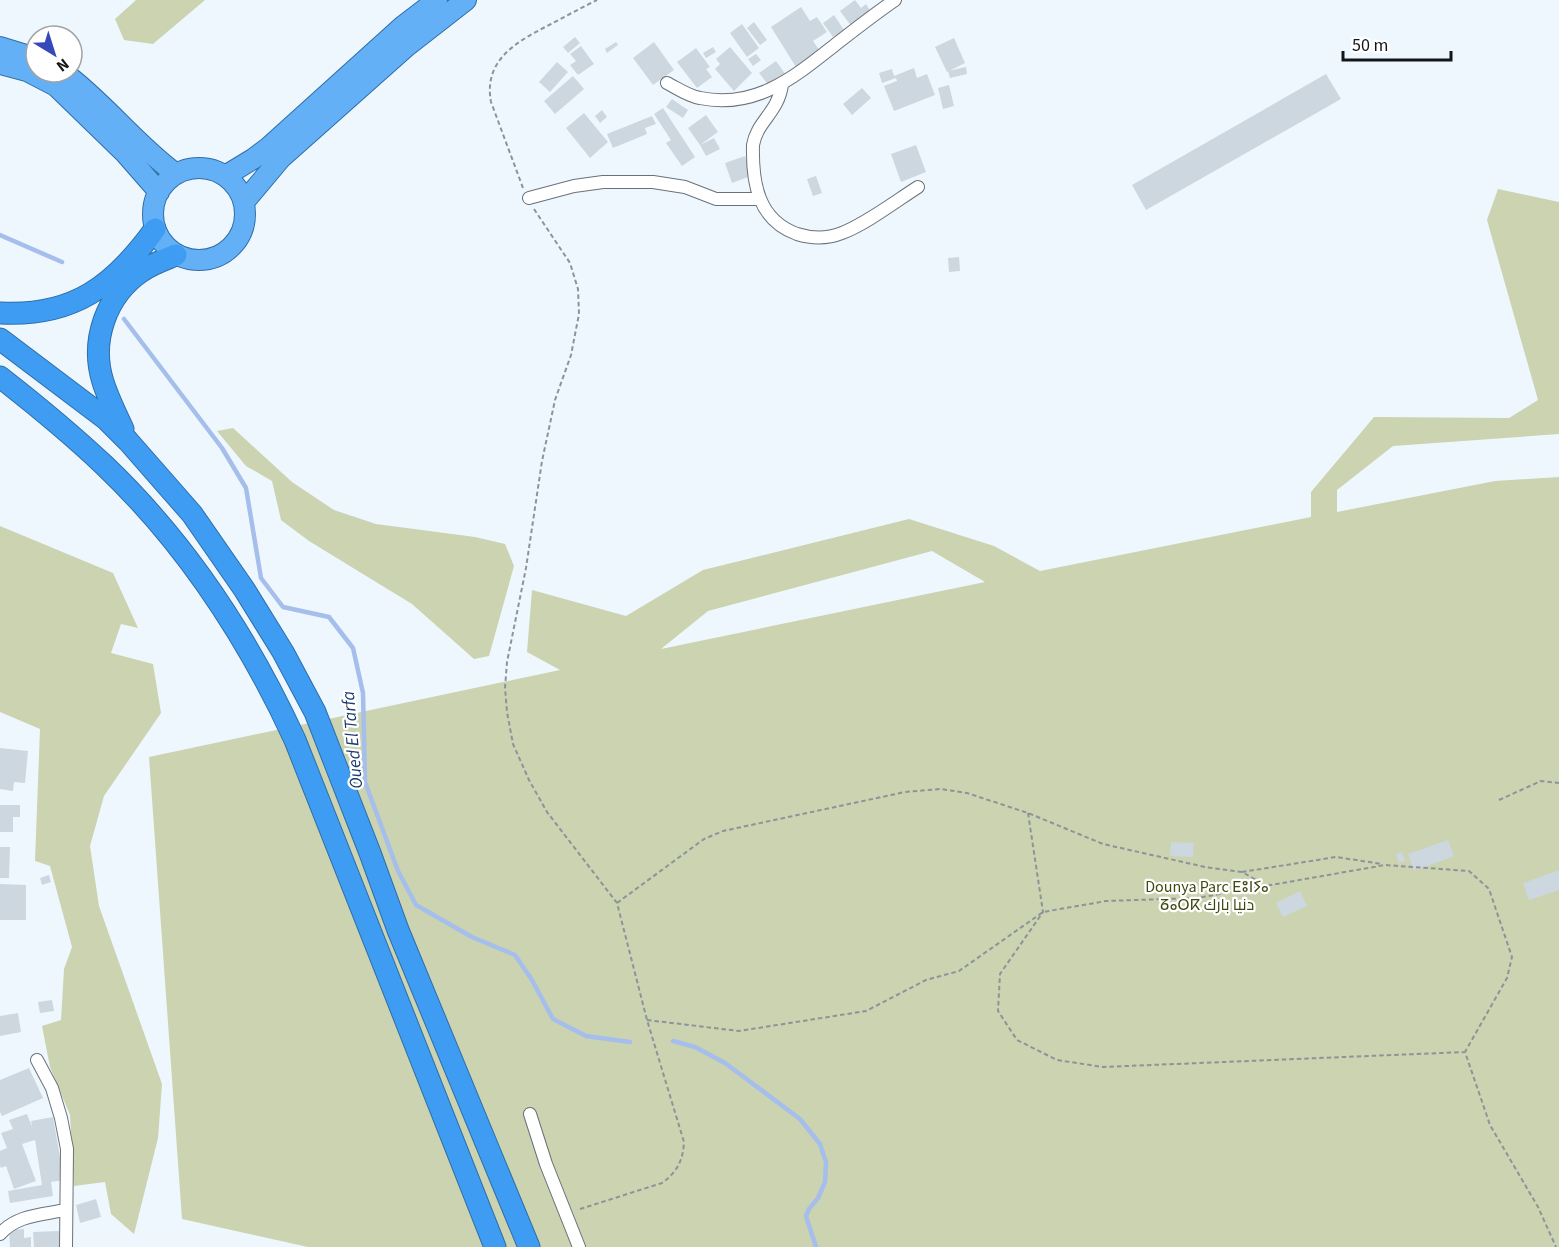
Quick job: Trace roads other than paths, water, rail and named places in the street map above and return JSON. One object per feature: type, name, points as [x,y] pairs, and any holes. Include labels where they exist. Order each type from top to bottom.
[{"type":"highway","points":[[225,176],[269,147],[403,26],[437,0]]},
{"type":"highway","points":[[244,202],[281,158],[407,46],[466,0]]},
{"type":"highway","points":[[0,47],[24,54]]},
{"type":"highway","points":[[0,64],[27,71],[56,86],[124,152],[159,192]]},
{"type":"highway","points":[[78,84],[144,148],[176,174]]},
{"type":"highway","points":[[201,168],[213,170],[225,176],[235,184],[244,202],[245,224],[235,243],[218,257],[197,261],[176,255],[161,241],[155,229],[154,204],[159,192],[176,174],[188,170],[201,168]]},
{"type":"highway","points":[[0,313],[26,313],[57,308],[96,291],[128,265],[155,229]]},
{"type":"highway","points":[[128,441],[103,381],[98,345],[102,326],[108,309],[131,279],[142,270],[176,255]]},
{"type":"highway","points":[[0,339],[106,419],[128,441],[192,514],[283,652],[315,712],[398,930],[529,1247]]},
{"type":"highway","points":[[0,377],[78,441],[132,493],[203,579],[255,660],[280,706],[310,775],[495,1247]]},
{"type":"street","points":[[667,83],[699,98],[717,100],[751,96],[782,85],[896,0]]},
{"type":"street","points":[[782,85],[778,102],[755,137],[753,155],[760,199],[766,212],[777,223],[807,237],[825,238],[845,232],[918,187]]},
{"type":"street","points":[[529,198],[574,186],[603,182],[653,182],[686,187],[716,199],[760,199]]},
{"type":"street","points":[[37,1060],[52,1088],[62,1118],[67,1149],[66,1247]]},
{"type":"street","points":[[530,1114],[546,1164],[579,1247]]},
{"type":"street","points":[[0,1234],[9,1224],[20,1219],[65,1210]]},
{"type":"waterway","name":"Oued El Tarfa","points":[[0,235],[62,262]]},
{"type":"waterway","name":"Oued El Tarfa","points":[[124,319],[222,448],[246,488],[261,578],[283,607],[329,617],[353,648],[363,693],[365,782],[398,871],[416,905],[472,937],[515,955],[532,980],[553,1019],[586,1036],[630,1042]]},
{"type":"waterway","points":[[673,1041],[695,1047],[725,1063],[800,1119],[820,1144],[826,1162],[825,1182],[806,1216],[816,1247]]},
{"type":"park label","name":"Dounya Parc ⴹⵓⵏⵢⴰ ⵒⴰⵔⴽ دنيا بارك","points":[[1207,895]]}]
